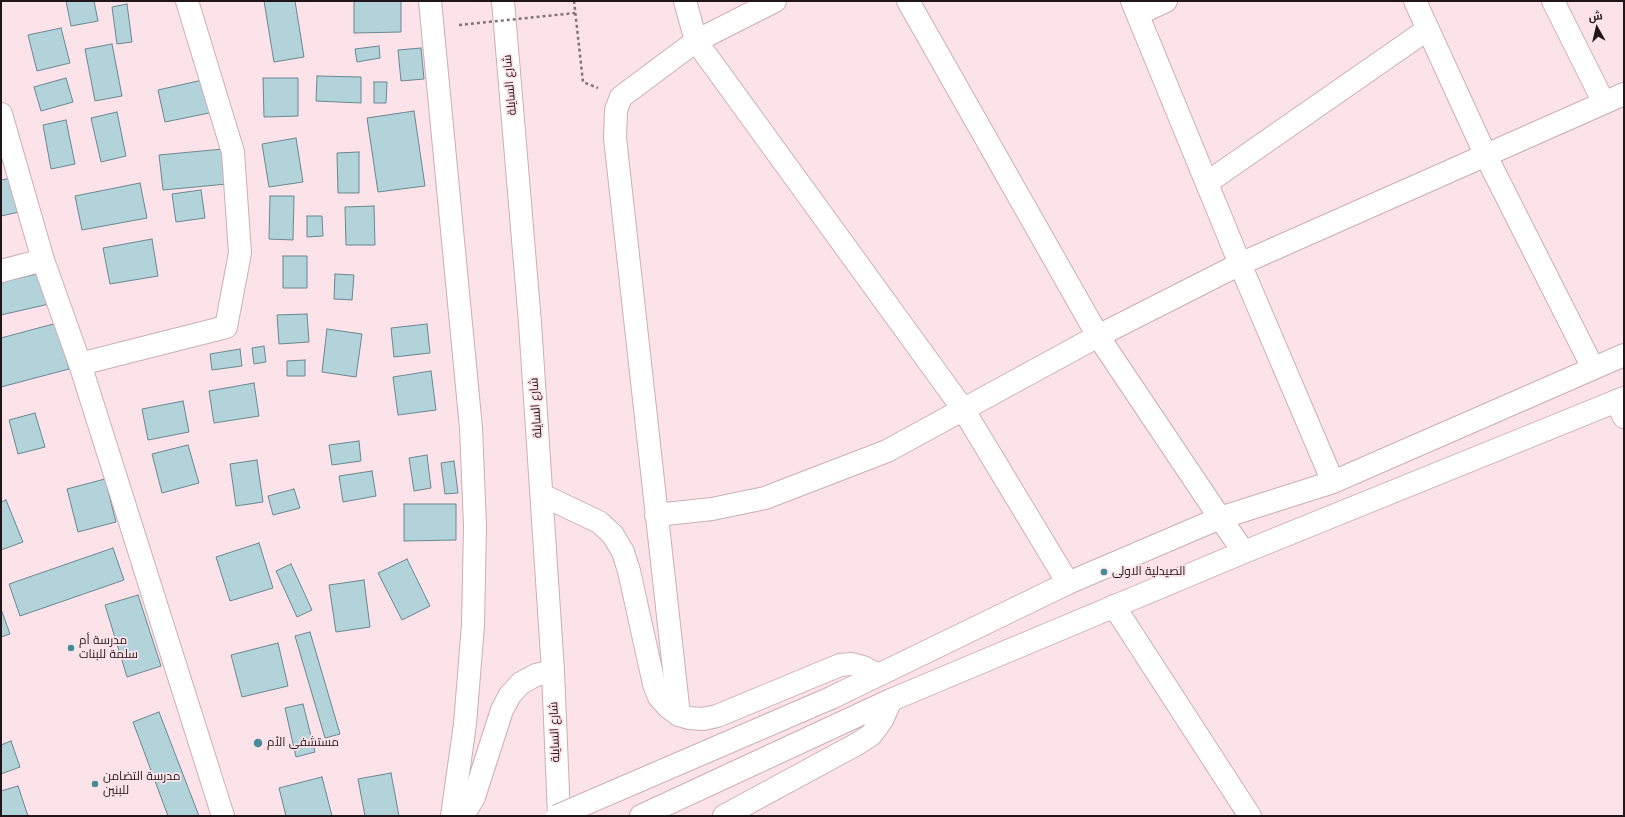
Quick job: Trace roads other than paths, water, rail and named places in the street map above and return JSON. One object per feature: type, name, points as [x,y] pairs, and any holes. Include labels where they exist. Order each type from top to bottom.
[{"type":"street","points":[[80,364],[226,327],[240,253],[233,152],[187,1]]},
{"type":"street","points":[[430,1],[471,428],[475,526],[473,633],[465,724],[452,816]]},
{"type":"street","name":"شارع السايلة","points":[[502,1],[528,300],[542,495],[553,671],[558,816]]},
{"type":"street","points":[[685,1],[696,41],[963,409],[1068,583]]},
{"type":"street","points":[[680,715],[656,516],[616,146],[616,110],[621,97],[696,41],[775,1]]},
{"type":"street","points":[[908,1],[1098,336],[1244,552]]},
{"type":"street","points":[[1166,1],[1135,7],[1208,182],[1240,264],[1333,482]]},
{"type":"street","points":[[1415,1],[1486,156],[1593,368]]},
{"type":"street","points":[[1553,1],[1604,103]]},
{"type":"street","points":[[1208,182],[1428,29]]},
{"type":"street","points":[[656,516],[712,509],[765,498],[887,451],[1098,336],[1240,264],[1624,94]]},
{"type":"street","points":[[1,114],[43,260],[80,364],[223,816]]},
{"type":"street","points":[[1,271],[43,260]]},
{"type":"street","points":[[558,816],[831,698],[1068,583],[1220,518],[1333,482],[1624,355]]},
{"type":"street","points":[[641,816],[891,700],[1114,606],[1244,552],[1621,405]]},
{"type":"street","points":[[542,495],[599,522],[613,536],[623,552],[629,571],[654,684],[660,697],[668,707],[680,715],[689,718],[703,719],[717,716],[840,666],[852,664],[863,667],[878,675]]},
{"type":"street","points":[[1114,606],[1250,816]]},
{"type":"street","points":[[462,816],[474,797],[502,710],[510,695],[521,683],[536,675],[553,671]]},
{"type":"street","points":[[724,816],[741,810],[857,744],[871,734],[882,720],[891,700]]},
{"type":"place","name":"الصيدلية الاولى","points":[[1104,572]]},
{"type":"place","name":"مدرسة أم سلمة للبنات","points":[[71,648]]},
{"type":"place","name":"مستشفى الأم","points":[[258,743]]},
{"type":"place","name":"مدرسة التضامن للبنين","points":[[95,784]]}]
